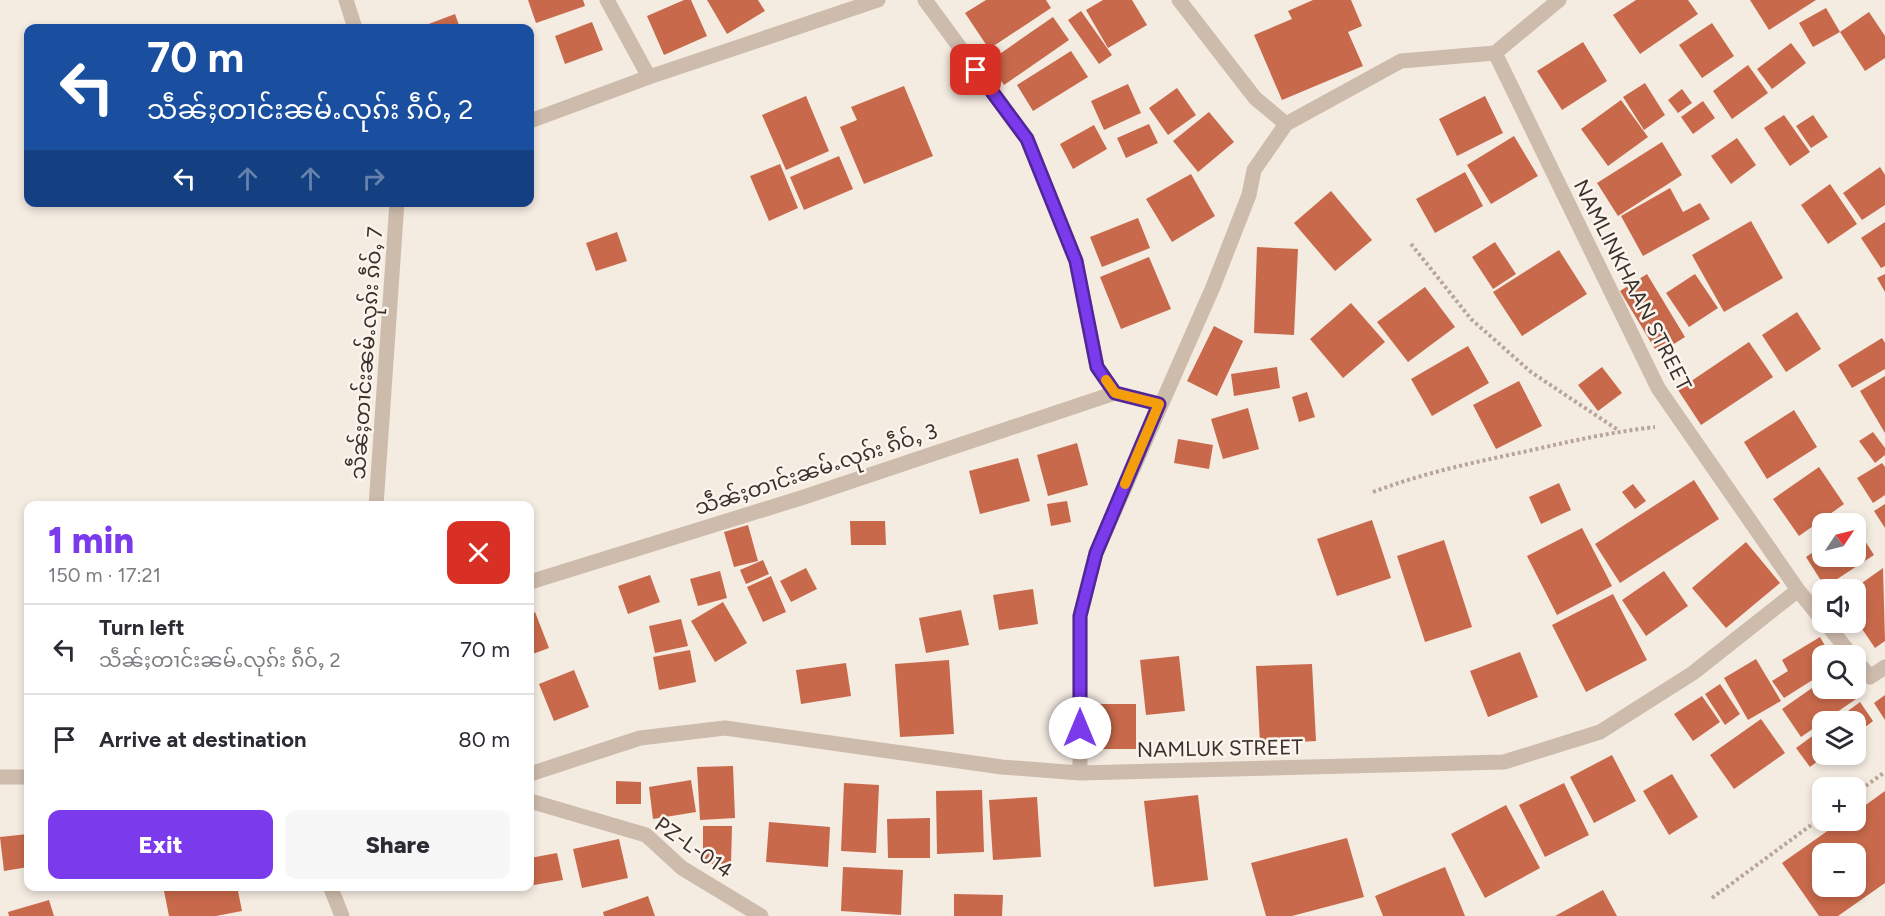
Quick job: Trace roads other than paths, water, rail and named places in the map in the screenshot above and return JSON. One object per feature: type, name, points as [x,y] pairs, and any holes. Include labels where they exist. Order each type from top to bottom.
[{"type":"street","points":[[607,0],[649,77]]},
{"type":"street","points":[[534,120],[649,77],[878,0]]},
{"type":"street","points":[[925,0],[1027,139],[1076,261],[1097,367],[1115,393],[1159,404]]},
{"type":"street","points":[[1179,0],[1255,98],[1286,124]]},
{"type":"street","points":[[1080,773],[1080,616],[1096,553],[1159,404],[1213,287],[1248,195],[1254,170],[1286,124],[1401,62],[1495,53],[1559,0]]},
{"type":"street","points":[[349,1],[354,24]]},
{"type":"street","name":"NAMLINKHAAN STREET","points":[[1495,53],[1658,388],[1798,590],[1812,607]]},
{"type":"street","name":"သဵၼ်ႈတၢင်းၼမ်ႉလုၵ်း ၵဵဝ်ႇ 7","points":[[376,501],[397,207]]},
{"type":"street","name":"သဵၼ်ႈတၢင်းၼမ်ႉလုၵ်း ၵဵဝ်ႇ 3","points":[[534,581],[804,496],[1115,393]]},
{"type":"street","name":"NAMLUK STREET","points":[[534,773],[640,738],[725,728],[1002,767],[1080,773],[1504,762],[1600,732],[1693,673],[1798,590]]},
{"type":"street","name":"NAMLINKHAAN STREET","points":[[1834,633],[1843,645]]},
{"type":"street","points":[[1866,672],[1870,677],[1885,667]]},
{"type":"street","points":[[0,777],[24,777]]},
{"type":"street","name":"PZ-L-014","points":[[534,802],[646,835],[682,868],[760,916]]},
{"type":"street","points":[[332,891],[342,916]]}]
